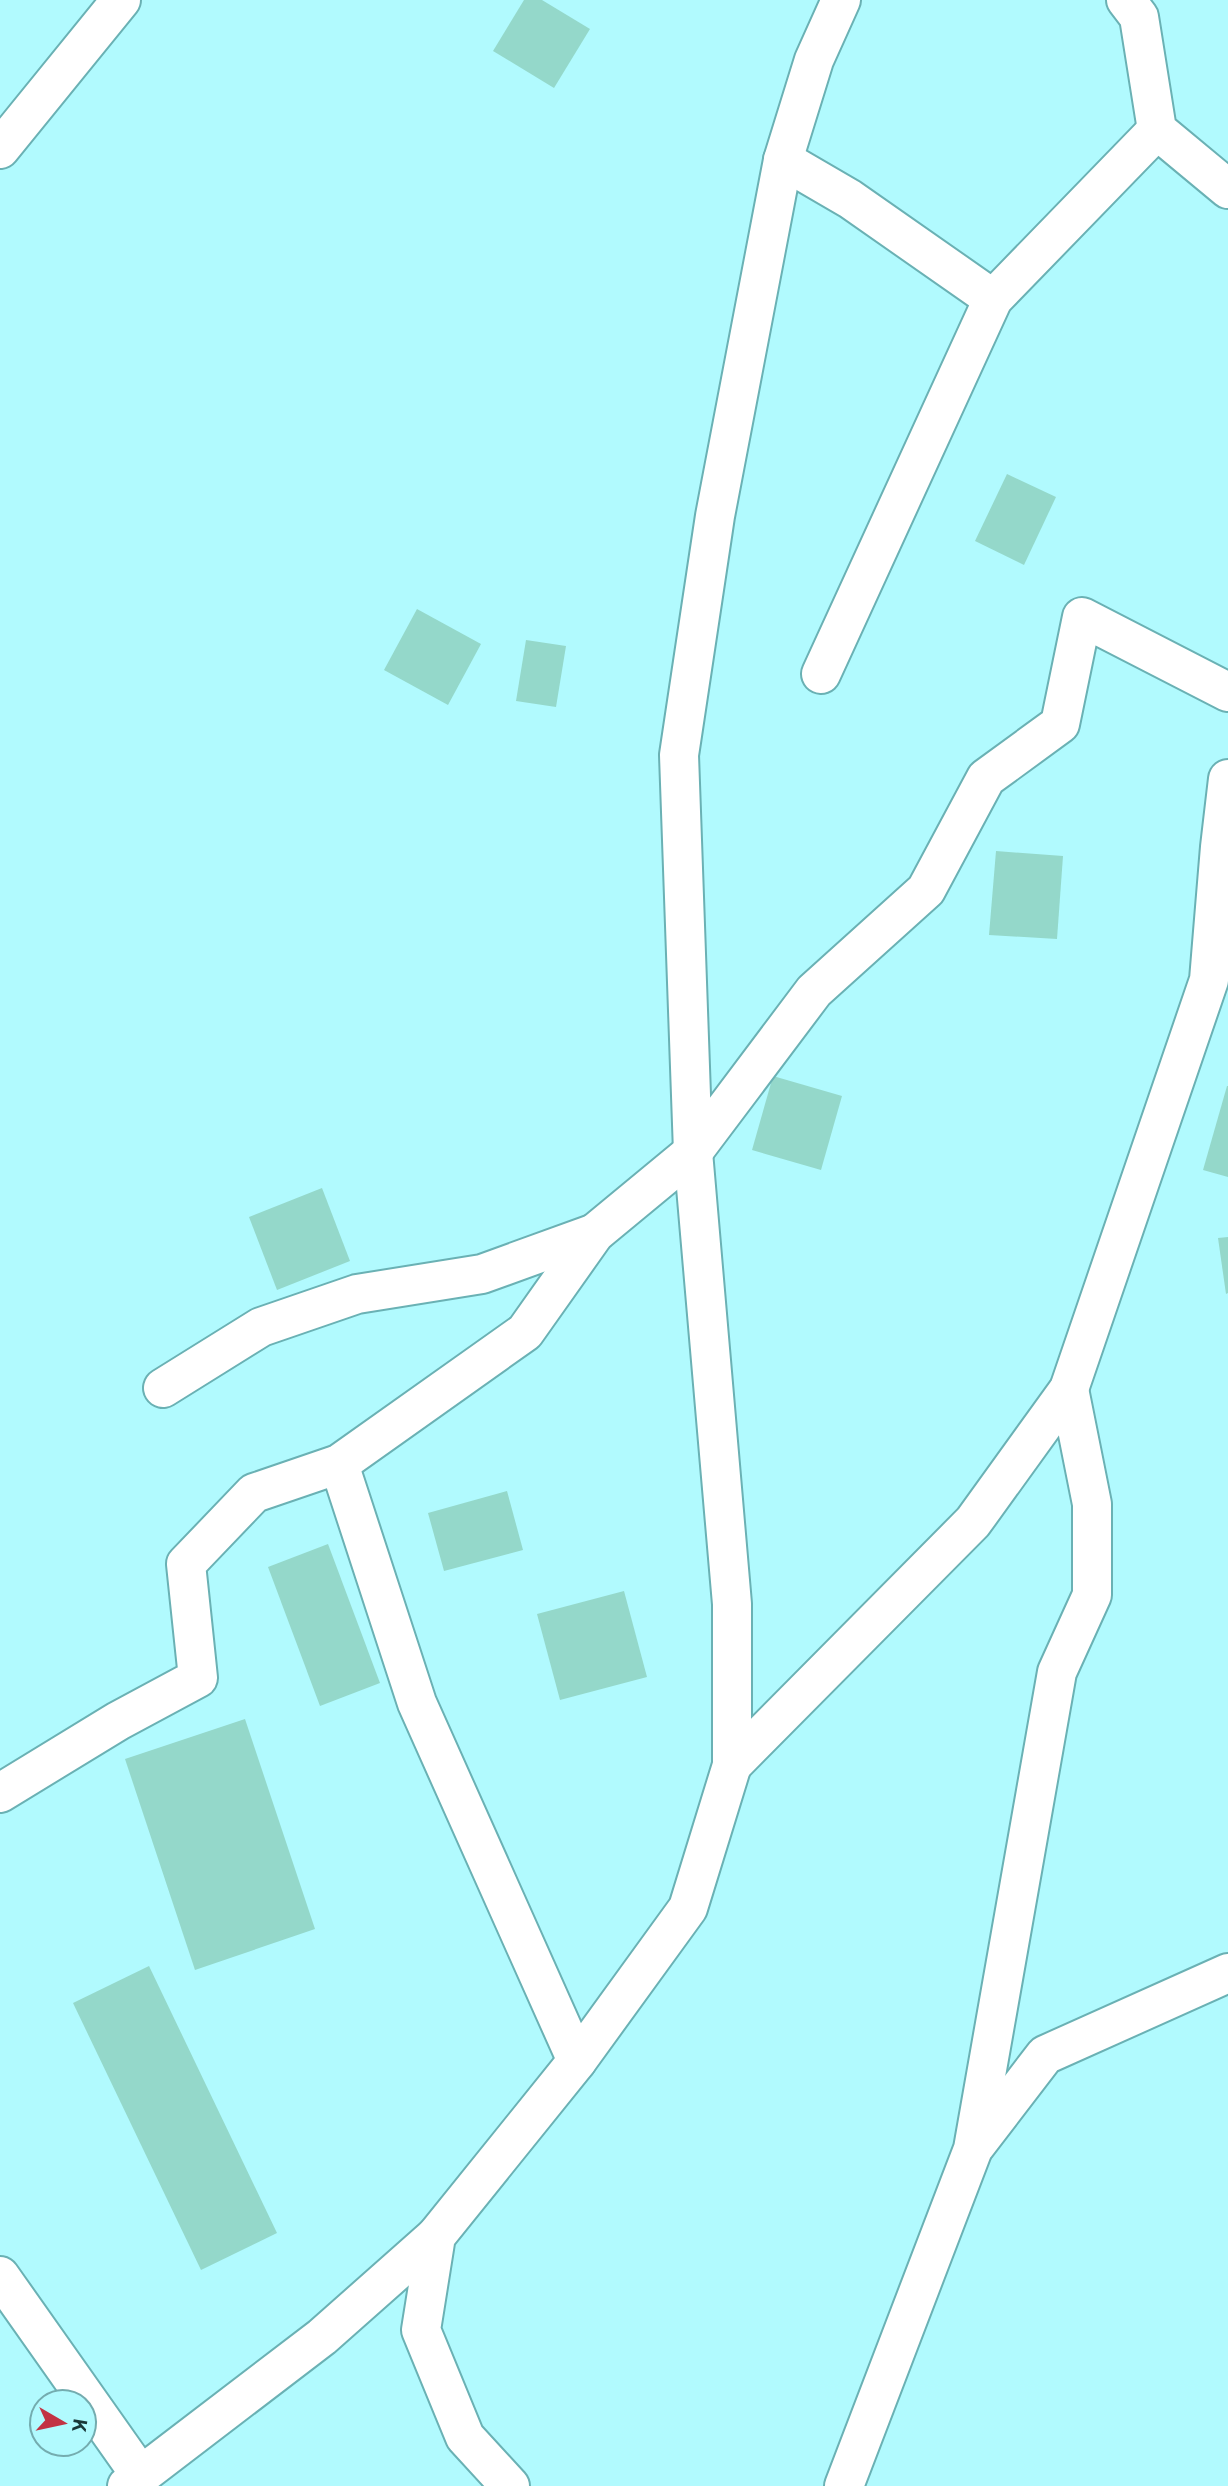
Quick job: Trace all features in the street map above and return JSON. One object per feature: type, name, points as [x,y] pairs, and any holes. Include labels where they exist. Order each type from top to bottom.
[{"type":"street","points":[[0,149],[121,0]]},
{"type":"street","points":[[0,2276],[151,2476],[321,2337],[436,2236],[577,2061],[688,1908],[732,1765],[732,1604],[693,1152],[679,755],[715,516],[783,160],[814,60],[841,0]]},
{"type":"street","points":[[1126,0],[1139,17],[1157,130],[1228,189]]},
{"type":"street","points":[[821,674],[993,299],[1157,130]]},
{"type":"street","points":[[783,160],[850,200],[993,299]]},
{"type":"street","points":[[0,1793],[118,1721],[198,1678],[186,1564],[254,1493],[339,1464],[525,1332],[594,1233],[693,1152],[814,991],[926,890],[986,778],[1060,724],[1082,617],[1228,692]]},
{"type":"street","points":[[732,1765],[974,1522],[1069,1389],[1209,980],[1228,779]]},
{"type":"street","points":[[163,1388],[261,1327],[357,1294],[482,1274],[594,1233]]},
{"type":"street","points":[[844,2486],[973,2149],[1057,1672],[1092,1595],[1092,1504],[1069,1389]]},
{"type":"street","points":[[339,1464],[417,1703],[577,2061]]},
{"type":"street","points":[[973,2149],[1045,2055],[1228,1973]]},
{"type":"street","points":[[436,2236],[421,2330],[465,2437],[510,2486]]},
{"type":"building","points":[[524,0],[542,0],[590,29],[554,88],[493,51]]},
{"type":"building","points":[[1007,474],[1056,497],[1024,565],[975,541]]},
{"type":"building","points":[[417,609],[481,644],[448,705],[384,670]]},
{"type":"building","points":[[526,640],[566,646],[556,707],[516,701]]},
{"type":"building","points":[[996,851],[1063,856],[1057,939],[989,935]]},
{"type":"building","points":[[773,1076],[842,1096],[821,1170],[752,1150]]},
{"type":"building","points":[[1228,1086],[1228,1177],[1203,1170]]},
{"type":"building","points":[[322,1188],[350,1261],[277,1290],[249,1217]]},
{"type":"building","points":[[1228,1237],[1228,1293],[1226,1294],[1218,1238]]},
{"type":"building","points":[[507,1491],[523,1550],[444,1571],[428,1513]]},
{"type":"building","points":[[328,1544],[380,1683],[320,1706],[268,1567]]},
{"type":"building","points":[[624,1591],[647,1677],[560,1700],[537,1614]]},
{"type":"building","points":[[245,1719],[315,1929],[195,1970],[125,1759]]},
{"type":"building","points":[[149,1966],[277,2233],[201,2270],[73,2003]]}]
